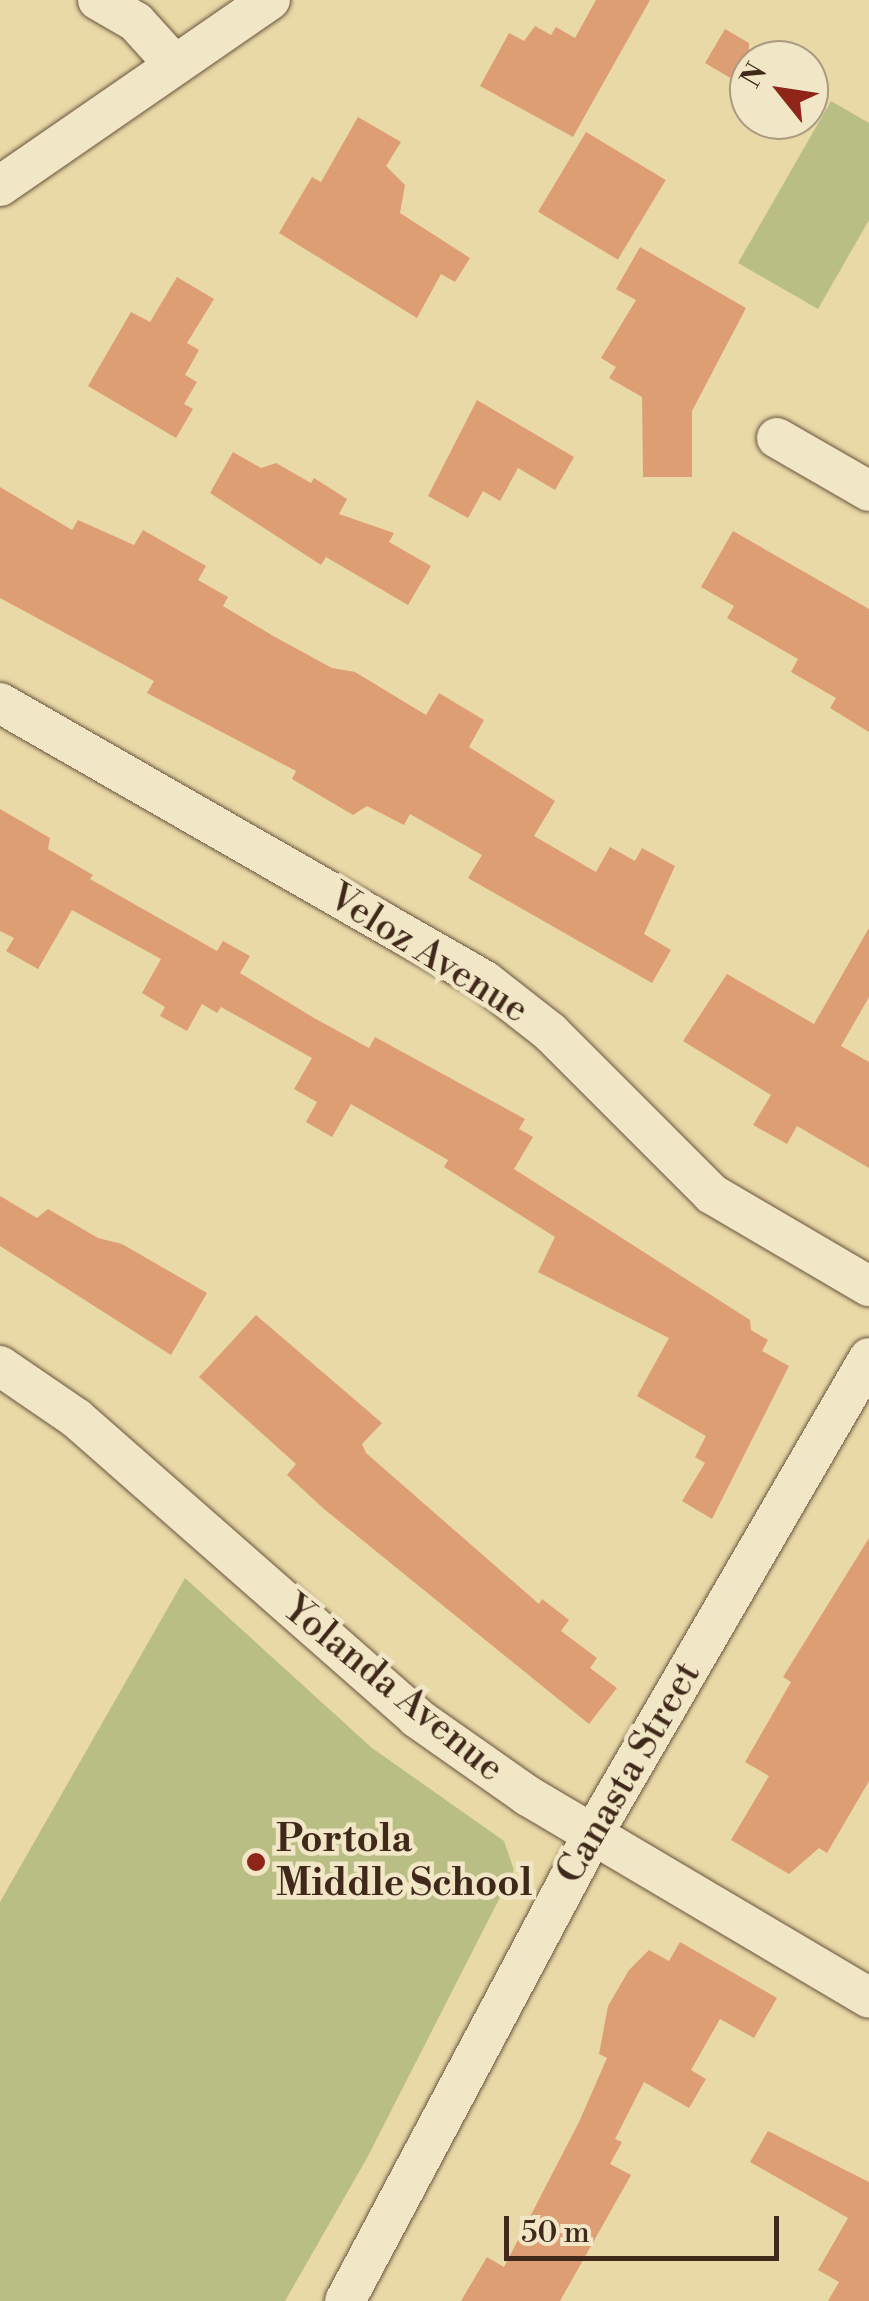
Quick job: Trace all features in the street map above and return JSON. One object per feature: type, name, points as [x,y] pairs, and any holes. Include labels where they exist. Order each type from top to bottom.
[{"type":"street","points":[[98,0],[136,22],[175,65]]},
{"type":"street","points":[[0,186],[270,0]]},
{"type":"street","points":[[777,438],[869,491]]},
{"type":"street","name":"Veloz Avenue","points":[[0,703],[498,990],[550,1032],[712,1194],[869,1286]]},
{"type":"street","name":"Canasta Street","points":[[344,2301],[593,1834],[869,1358]]},
{"type":"street","name":"Yolanda Avenue","points":[[0,1366],[76,1418],[416,1718],[593,1834],[869,1998]]},
{"type":"green space","points":[[831,101],[869,123],[869,220],[818,309],[738,263],[809,140],[829,140]]},
{"type":"green space","name":"Portola Middle School","points":[[185,1578],[372,1748],[504,1841],[514,1870],[367,2158],[285,2301],[0,2301],[0,1902]]},
{"type":"building","points":[[596,0],[650,0],[573,137],[480,86],[509,33],[524,41],[535,26],[551,35],[556,27],[575,38]]},
{"type":"building","points":[[725,29],[744,40],[729,40],[729,77],[705,63]]},
{"type":"building","points":[[358,117],[401,142],[386,166],[405,185],[400,213],[470,258],[455,282],[441,274],[417,318],[279,233],[312,177],[321,182]]},
{"type":"building","points":[[586,132],[666,180],[618,260],[538,212]]},
{"type":"building","points":[[640,247],[746,308],[692,411],[692,477],[643,477],[642,397],[609,378],[616,367],[601,358],[636,300],[616,289]]},
{"type":"building","points":[[177,277],[214,299],[187,343],[199,350],[185,375],[197,382],[184,404],[193,409],[176,438],[88,386],[131,312],[150,322]]},
{"type":"building","points":[[477,400],[574,457],[555,490],[518,468],[500,501],[483,491],[468,518],[428,496]]},
{"type":"building","points":[[233,452],[261,468],[276,463],[311,483],[314,478],[347,499],[339,514],[394,533],[389,542],[431,566],[408,605],[326,557],[321,565],[210,493]]},
{"type":"building","points":[[0,487],[72,530],[78,520],[134,545],[143,530],[206,566],[198,580],[228,597],[223,606],[275,637],[332,668],[355,672],[426,715],[439,693],[484,720],[469,747],[555,801],[534,836],[596,872],[610,847],[635,861],[642,848],[675,866],[644,934],[671,950],[652,983],[468,878],[482,855],[410,814],[404,825],[367,806],[353,815],[292,779],[296,771],[147,693],[154,681],[0,598]]},
{"type":"building","points":[[733,531],[869,609],[869,732],[830,708],[836,698],[791,672],[798,659],[727,618],[734,606],[701,587]]},
{"type":"building","points":[[0,809],[50,838],[48,849],[93,875],[90,879],[217,951],[223,941],[250,956],[240,973],[314,1018],[369,1048],[375,1037],[525,1119],[519,1129],[533,1137],[514,1169],[750,1320],[751,1330],[768,1340],[762,1351],[789,1366],[712,1519],[682,1501],[705,1463],[695,1457],[706,1436],[637,1396],[669,1338],[538,1272],[555,1237],[444,1167],[448,1160],[351,1104],[332,1137],[306,1122],[317,1102],[294,1089],[312,1058],[221,1007],[217,1013],[202,1004],[187,1031],[160,1016],[165,1007],[142,993],[161,959],[72,910],[38,969],[6,951],[14,938],[0,931]]},
{"type":"building","points":[[869,928],[869,997],[841,1046],[869,1062],[869,1168],[797,1126],[787,1144],[753,1125],[771,1095],[683,1041],[727,974],[814,1024]]},
{"type":"building","points":[[0,1196],[37,1218],[48,1209],[98,1238],[122,1244],[207,1293],[171,1355],[0,1246]]},
{"type":"building","points":[[256,1315],[382,1423],[362,1444],[366,1453],[539,1604],[542,1599],[569,1620],[561,1631],[597,1658],[590,1668],[617,1688],[589,1724],[324,1509],[287,1475],[296,1464],[199,1377]]},
{"type":"building","points":[[869,1538],[869,1781],[827,1853],[819,1848],[789,1874],[731,1840],[769,1776],[745,1762],[791,1682],[783,1677]]},
{"type":"building","points":[[680,1942],[777,1998],[754,2038],[720,2019],[691,2070],[706,2079],[689,2108],[644,2082],[615,2139],[622,2142],[610,2164],[631,2175],[560,2301],[461,2301],[487,2257],[504,2267],[579,2122],[607,2058],[599,2054],[608,2006],[629,1970],[649,1950],[669,1961]]},
{"type":"building","points":[[768,2131],[869,2182],[869,2301],[828,2301],[839,2282],[818,2270],[848,2218],[750,2162]]},
{"type":"place","name":"Portola Middle School","points":[[256,1862]]}]
